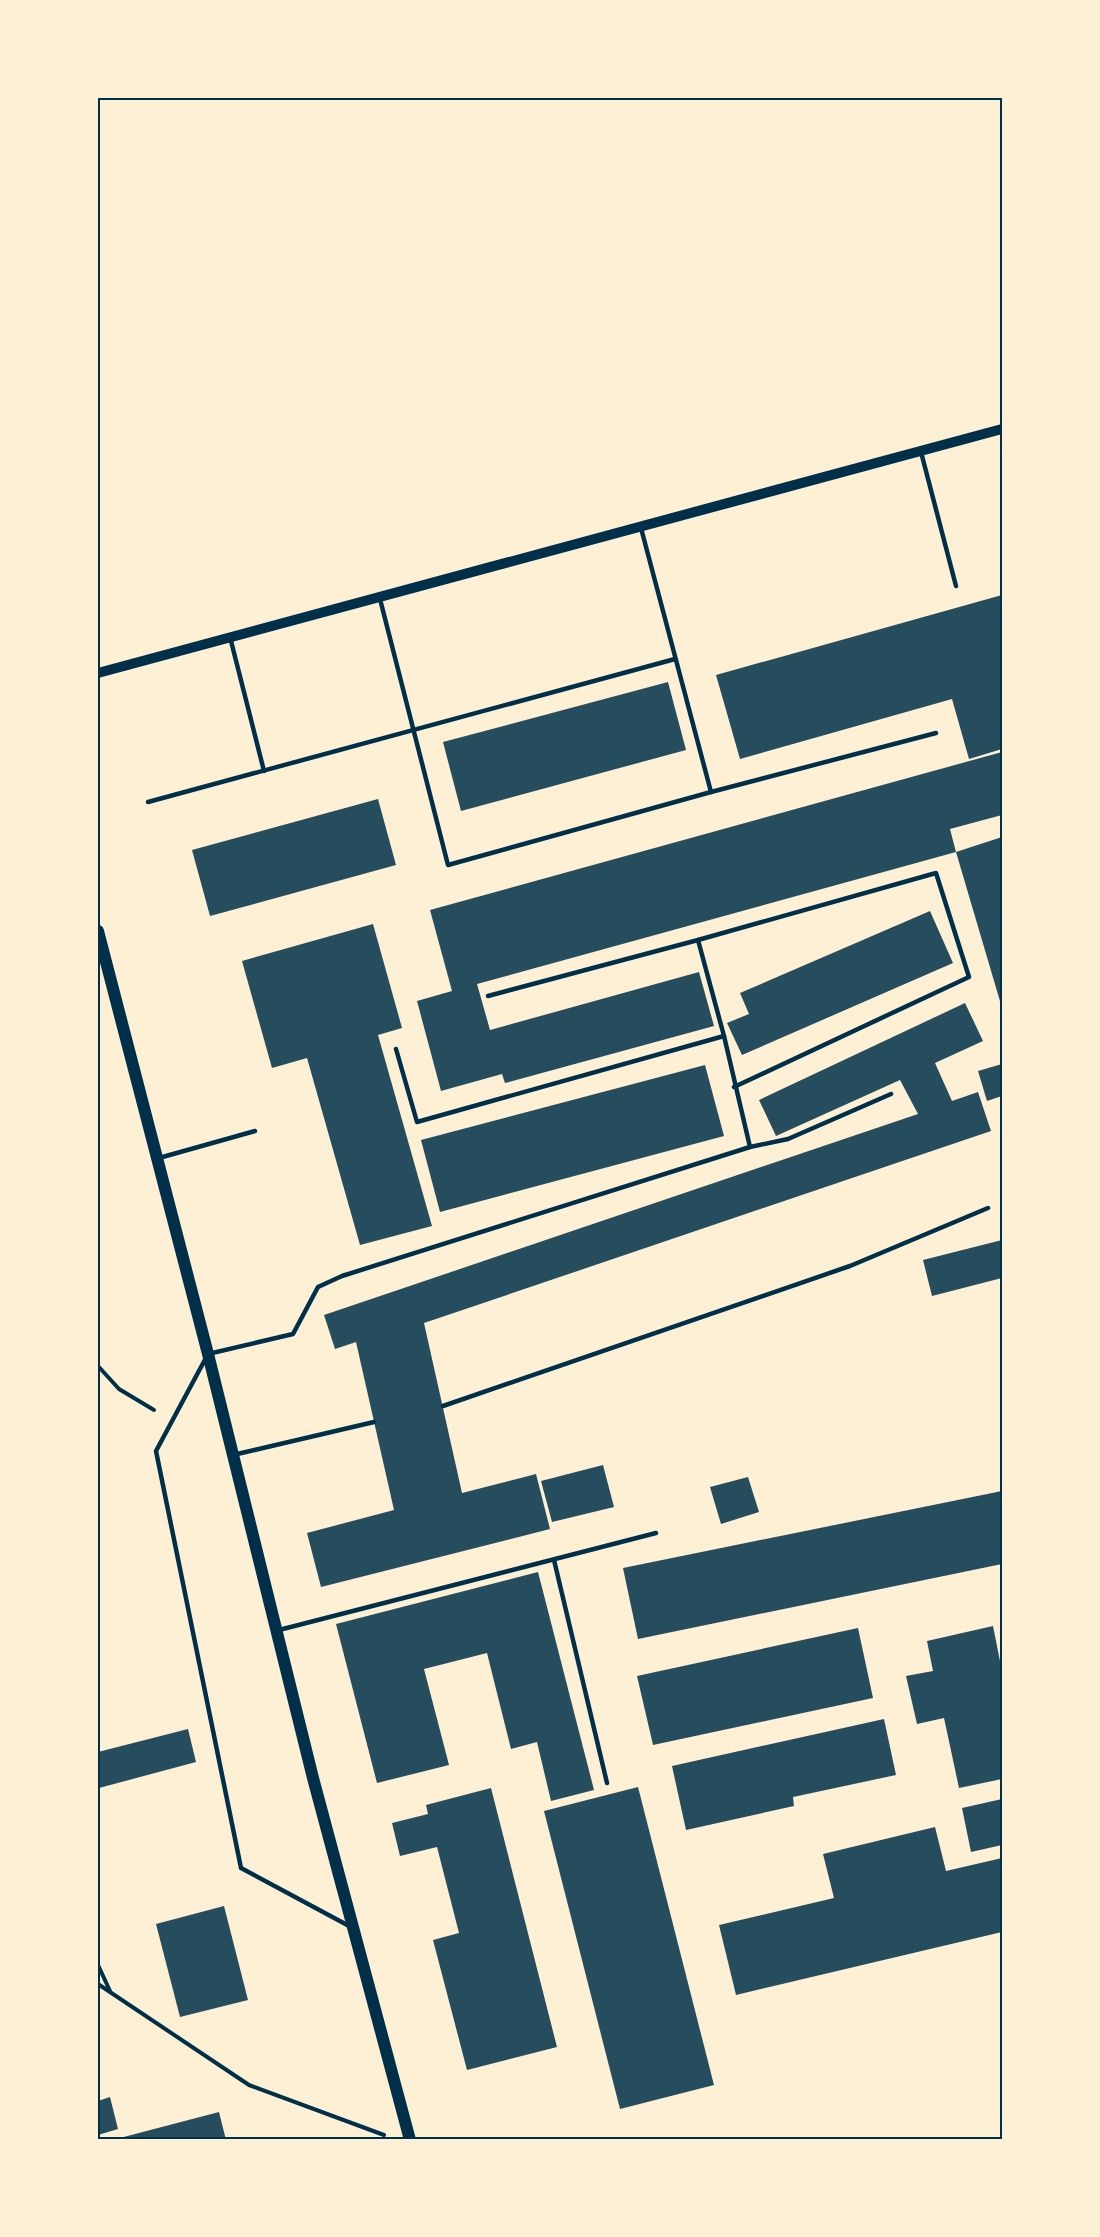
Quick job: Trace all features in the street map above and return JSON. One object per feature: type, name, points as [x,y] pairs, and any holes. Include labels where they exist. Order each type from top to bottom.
[{"type":"main road","points":[[98,931],[208,1354],[313,1778],[411,2139]]},
{"type":"street","points":[[98,673],[1002,429]]},
{"type":"lane","points":[[920,451],[956,586]]},
{"type":"lane","points":[[640,527],[711,792]]},
{"type":"lane","points":[[379,597],[448,865],[936,733]]},
{"type":"lane","points":[[230,637],[264,771]]},
{"type":"lane","points":[[148,802],[675,659]]},
{"type":"lane","points":[[488,996],[936,873],[969,977],[734,1087]]},
{"type":"lane","points":[[698,940],[724,1036],[734,1087],[750,1147]]},
{"type":"lane","points":[[396,1049],[417,1122],[724,1036]]},
{"type":"lane","points":[[354,1928],[241,1868],[156,1451],[208,1354],[293,1334],[318,1287],[342,1276],[750,1147],[788,1139],[891,1094]]},
{"type":"lane","points":[[157,1158],[255,1131]]},
{"type":"lane","points":[[442,1406],[850,1266],[988,1208]]},
{"type":"lane","points":[[233,1455],[374,1422]]},
{"type":"lane","points":[[276,1631],[656,1533]]},
{"type":"lane","points":[[554,1560],[608,1784]]},
{"type":"path","points":[[98,1366],[119,1389],[173,1420]]},
{"type":"path","points":[[98,1965],[110,1992]]},
{"type":"path","points":[[98,1984],[249,2085],[385,2136]]},
{"type":"building","points":[[1002,595],[1002,749],[969,759],[952,699],[740,759],[716,675]]},
{"type":"building","points":[[668,682],[686,750],[461,811],[443,742]]},
{"type":"building","points":[[1002,752],[1002,815],[950,829],[956,852],[477,984],[490,1030],[699,972],[714,1026],[505,1083],[502,1074],[441,1091],[417,1001],[452,991],[430,910]]},
{"type":"building","points":[[378,799],[396,865],[210,916],[192,850]]},
{"type":"building","points":[[1002,837],[1002,1008],[956,852]]},
{"type":"building","points":[[930,911],[953,963],[742,1055],[727,1023],[749,1014],[740,993]]},
{"type":"building","points":[[373,924],[402,1028],[378,1035],[432,1226],[360,1245],[307,1058],[272,1068],[242,961]]},
{"type":"building","points":[[965,1003],[983,1041],[935,1063],[952,1101],[978,1092],[991,1131],[424,1323],[462,1493],[536,1474],[550,1529],[321,1587],[307,1533],[394,1510],[356,1342],[335,1349],[324,1315],[918,1114],[900,1080],[776,1136],[759,1100]]},
{"type":"building","points":[[1002,1064],[1002,1096],[987,1101],[978,1071]]},
{"type":"building","points":[[705,1065],[724,1136],[440,1212],[421,1140]]},
{"type":"building","points":[[1002,1240],[1002,1278],[932,1296],[923,1260]]},
{"type":"building","points":[[603,1465],[614,1507],[552,1522],[541,1481]]},
{"type":"building","points":[[748,1477],[759,1512],[721,1524],[710,1487]]},
{"type":"building","points":[[1002,1491],[1002,1564],[638,1639],[623,1568]]},
{"type":"building","points":[[538,1572],[594,1790],[551,1801],[537,1742],[511,1749],[487,1653],[424,1669],[449,1765],[377,1783],[336,1624]]},
{"type":"building","points":[[993,1626],[1002,1671],[1002,1779],[959,1788],[944,1718],[917,1724],[906,1676],[933,1671],[927,1641]]},
{"type":"building","points":[[858,1628],[873,1698],[653,1745],[637,1676]]},
{"type":"building","points":[[884,1719],[896,1775],[793,1797],[794,1806],[686,1830],[672,1766]]},
{"type":"building","points":[[188,1729],[196,1762],[99,1788],[98,1752]]},
{"type":"building","points":[[638,1787],[714,2085],[620,2109],[544,1811]]},
{"type":"building","points":[[491,1788],[557,2047],[467,2070],[433,1940],[459,1933],[437,1847],[400,1856],[392,1823],[428,1814],[426,1805]]},
{"type":"building","points":[[1002,1799],[1002,1845],[971,1852],[962,1808]]},
{"type":"building","points":[[935,1827],[946,1871],[1002,1858],[1002,1932],[736,1995],[719,1925],[834,1898],[823,1854]]},
{"type":"building","points":[[224,1906],[248,2000],[180,2017],[156,1924]]},
{"type":"building","points":[[110,2097],[118,2129],[98,2135],[98,2101]]},
{"type":"building","points":[[219,2112],[226,2140],[116,2140],[116,2139]]}]
